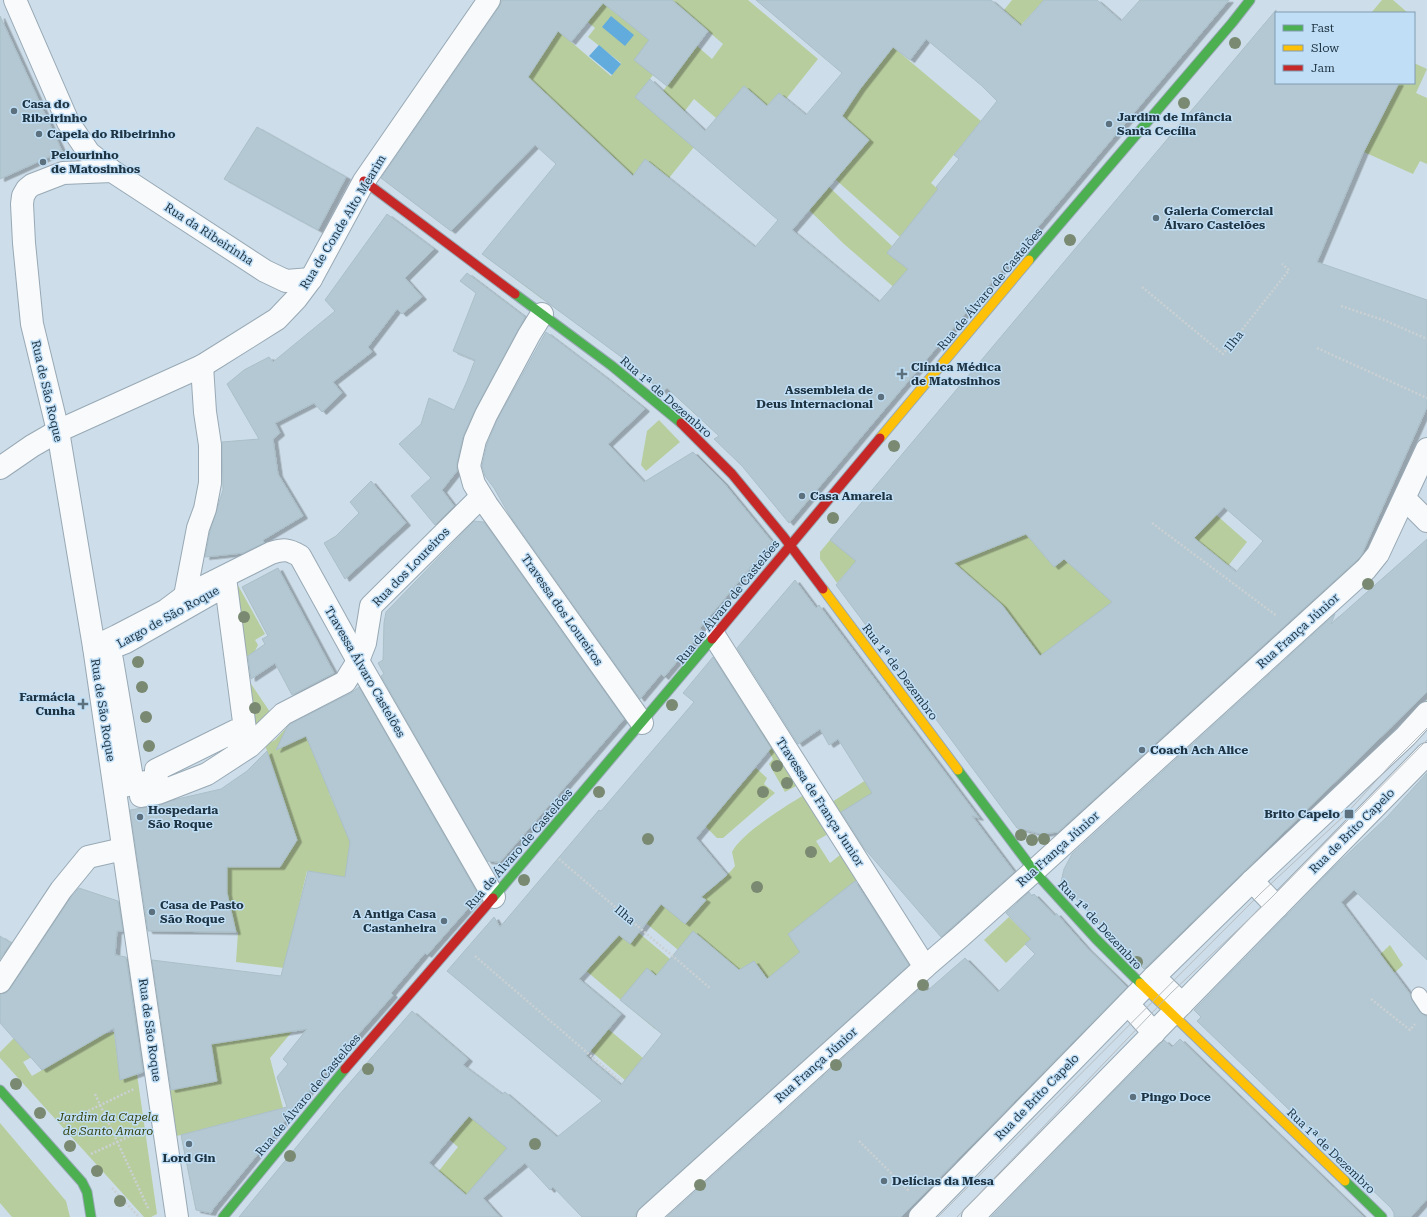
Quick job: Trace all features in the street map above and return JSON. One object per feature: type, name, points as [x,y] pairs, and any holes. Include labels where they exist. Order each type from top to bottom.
[{"type":"street","name":"Rua da Ribeirinha","points":[[15,0],[68,122],[89,153],[112,171],[265,271],[286,281],[311,279]]},
{"type":"street","name":"Rua de Conde Alto Mearim","points":[[0,468],[32,446],[58,431],[202,366],[277,319],[296,299],[311,279],[364,181],[489,0]]},
{"type":"street","name":"Rua de Álvaro de Castelões","points":[[222,1217],[329,1087],[642,724],[789,546],[1109,165],[1232,23],[1250,0]]},
{"type":"street","name":"Rua de São Roque","points":[[112,171],[63,173],[27,189],[23,196],[22,204],[27,285],[32,324],[58,431],[94,646],[177,1217]]},
{"type":"street","name":"Rua 1ª de Dezembro","points":[[364,181],[612,366],[679,421],[732,474],[783,536],[1034,872],[1096,939],[1149,982]]},
{"type":"street","points":[[482,497],[474,484],[469,466],[475,440],[486,415],[542,314]]},
{"type":"street","points":[[185,596],[198,528],[205,509],[210,483],[210,445],[205,412],[202,366]]},
{"type":"street","name":"Rua França Júnior","points":[[648,1217],[925,966],[1034,872],[1366,569],[1378,554],[1405,499],[1427,449]]},
{"type":"street","name":"Rua dos Loureiros","points":[[117,799],[158,793],[208,774],[250,746],[283,714],[345,682],[358,661],[365,643],[371,606],[482,497]]},
{"type":"street","name":"Travessa dos Loureiros","points":[[482,497],[642,724]]},
{"type":"street","points":[[1405,499],[1427,521]]},
{"type":"street","name":"Travessa Álvaro Castelões","points":[[94,646],[117,636],[165,611],[185,596],[271,553],[282,549],[300,556],[358,661],[494,897]]},
{"type":"street","name":"Largo de São Roque","points":[[226,585],[246,737],[237,741],[235,731],[156,770],[157,780],[123,786],[122,780],[132,778],[112,660],[102,662],[101,652],[126,642],[226,585]]},
{"type":"street","name":"Travessa de França Junior","points":[[715,637],[925,966]]},
{"type":"street","name":"Rua de Brito Capelo","points":[[924,1213],[1149,982],[1252,881],[1406,736],[1427,713]]},
{"type":"street","name":"Rua de Brito Capelo","points":[[973,1217],[1427,754]]},
{"type":"street","points":[[0,982],[61,890],[88,857],[123,849]]},
{"type":"street","points":[[1252,881],[1277,907]]},
{"type":"street","points":[[1149,982],[1177,1009]]},
{"type":"street","points":[[1128,1004],[1154,1033]]},
{"type":"street","name":"Rua 1ª de Dezembro","points":[[1177,1009],[1382,1217]]},
{"type":"street","points":[[0,1090],[82,1182],[87,1192],[91,1217]]},
{"type":"path","name":"Ilha","points":[[1142,286],[1223,354],[1289,270],[1282,264]]},
{"type":"path","points":[[1341,306],[1386,321],[1427,339]]},
{"type":"path","points":[[1317,348],[1427,398]]},
{"type":"path","points":[[1152,523],[1298,632]]},
{"type":"path","name":"Ilha","points":[[540,843],[710,988]]},
{"type":"path","points":[[457,940],[619,1080]]},
{"type":"path","points":[[1371,999],[1410,1030],[1418,1020]]},
{"type":"path","points":[[62,1124],[138,1087]]},
{"type":"path","points":[[95,1094],[149,1210]]},
{"type":"path","points":[[90,1154],[144,1130]]},
{"type":"path","points":[[859,1141],[924,1213]]},
{"type":"green space","points":[[502,0],[522,0],[611,76],[621,63],[588,37],[595,28],[579,15],[600,1],[649,40],[653,75],[636,97],[694,147],[669,178],[645,159],[542,299],[521,283],[552,234],[579,212],[528,77],[548,46],[495,10]]},
{"type":"green space","points":[[672,0],[748,0],[818,59],[786,99],[779,93],[767,106],[744,86],[716,118],[694,99],[684,112],[663,91],[681,66],[648,3],[712,59],[723,44]]},
{"type":"green space","points":[[1012,0],[1044,0],[1021,25],[1004,10]]},
{"type":"green space","points":[[1382,0],[1393,0],[1407,12],[1372,12]]},
{"type":"green space","points":[[893,47],[981,121],[931,183],[952,202],[949,207],[1011,260],[993,280],[916,217],[900,237],[835,179],[869,140],[842,116],[860,89]]},
{"type":"green space","points":[[1415,63],[1427,69],[1416,93],[1427,98],[1427,164],[1420,161],[1413,174],[1364,152],[1398,84],[1415,84]]},
{"type":"green space","points":[[829,187],[892,246],[887,253],[917,276],[897,290],[844,244],[809,210]]},
{"type":"green space","points":[[659,420],[680,442],[646,471],[641,465],[647,431]]},
{"type":"green space","points":[[1205,505],[1247,542],[1228,566],[1194,538]]},
{"type":"green space","points":[[1026,534],[1054,567],[1064,559],[1112,602],[1131,578],[1174,570],[1112,603],[1016,674],[1021,631],[1001,604],[954,563]]},
{"type":"green space","points":[[830,540],[856,561],[837,583],[820,559],[820,552]]},
{"type":"green space","points":[[235,580],[265,634],[255,640],[258,645],[255,651],[237,663],[270,712],[246,737],[226,585]]},
{"type":"green space","points":[[759,724],[798,785],[785,792],[769,764],[773,759],[756,727]]},
{"type":"green space","points":[[287,727],[294,742],[306,736],[324,780],[337,775],[329,793],[358,860],[345,877],[307,871],[284,968],[236,962],[238,932],[236,932],[223,876],[227,867],[297,840],[265,745],[275,740]]},
{"type":"green space","points":[[756,768],[767,778],[764,784],[775,793],[723,838],[717,838],[705,826]]},
{"type":"green space","points":[[866,780],[882,803],[845,810],[839,813],[832,802]]},
{"type":"green space","points":[[804,795],[828,834],[816,841],[830,863],[841,854],[857,880],[788,934],[800,952],[767,979],[754,961],[739,970],[705,941],[689,959],[641,919],[645,890],[685,924],[705,901],[701,897],[735,866],[732,852],[737,845],[764,821]]},
{"type":"green space","points":[[1009,917],[1031,939],[1006,963],[984,940]]},
{"type":"green space","points":[[613,930],[639,933],[670,959],[656,976],[674,1010],[655,1029],[578,964]]},
{"type":"green space","points":[[1390,945],[1403,965],[1391,976],[1374,960]]},
{"type":"green space","points":[[254,998],[301,1021],[270,1058],[283,1108],[173,1137],[167,1091],[217,1081],[211,1044],[264,1036]]},
{"type":"green space","points":[[590,1014],[643,1058],[626,1081],[572,1035]]},
{"type":"green space","name":"Jardim da Capela de Santo Amaro","points":[[114,1032],[120,1080],[137,1074],[157,1214],[151,1217],[144,1217],[0,1058],[0,1052],[14,1038],[53,1045],[23,1062],[32,1076],[103,1034]]},
{"type":"green space","points":[[448,1098],[516,1155],[466,1195],[438,1172],[458,1147],[428,1121]]},
{"type":"green space","points":[[0,1123],[66,1201],[70,1217],[12,1217],[0,1203]]},
{"type":"water","points":[[611,16],[634,35],[625,46],[602,27]]},
{"type":"water","points":[[599,45],[621,64],[612,75],[589,56]]},
{"type":"building","points":[[502,0],[672,0],[708,31],[667,86],[634,60],[649,40],[603,3],[571,42],[558,31],[528,77],[633,176],[645,159],[755,247],[778,220],[635,97],[650,79],[705,131],[744,86],[767,106],[779,93],[806,115],[842,73],[756,0],[991,0],[1021,26],[1044,0],[1097,0],[1121,21],[1140,0],[1229,0],[789,523],[742,466],[714,439],[719,436],[667,388],[663,392],[620,356],[482,254],[556,164],[535,145],[451,231],[381,178],[499,7]],"holes":[[[926,39],[982,86],[997,101],[954,155],[959,159],[936,187],[938,189],[887,253],[908,269],[879,302],[792,230],[869,140],[842,116],[860,89],[893,47],[910,60]]]},
{"type":"building","points":[[1276,10],[1275,84],[1398,84],[1363,153],[1317,262],[1427,300],[1427,407],[1361,556],[1058,832],[1041,834],[1017,828],[836,585],[856,561],[830,540]],"holes":[[[1224,507],[1263,541],[1236,572],[1194,538]],[[1026,534],[1054,567],[1064,559],[1112,602],[1040,656],[1002,605],[954,563]]]},
{"type":"building","name":"Casa do Ribeirinho","points":[[0,16],[62,151],[0,179]]},
{"type":"building","points":[[257,127],[346,177],[318,230],[224,179]]},
{"type":"building","points":[[387,214],[434,249],[405,278],[422,297],[402,314],[397,309],[368,347],[372,352],[333,382],[342,393],[322,412],[314,403],[275,423],[280,433],[273,439],[278,474],[303,516],[263,540],[264,543],[243,553],[205,557],[210,531],[223,490],[222,442],[259,439],[227,384],[244,370],[269,357],[273,362],[335,311],[325,300]]},
{"type":"building","points":[[467,273],[525,317],[475,410],[463,437],[457,463],[457,471],[442,490],[454,506],[435,525],[411,496],[431,478],[399,444],[421,424],[429,398],[454,410],[467,381],[475,360],[453,351],[476,293],[460,281]]},
{"type":"building","points":[[546,332],[645,409],[608,444],[644,482],[693,452],[723,482],[772,542],[700,628],[702,632],[664,677],[661,674],[640,699],[510,516],[494,488],[485,476],[482,466],[487,444],[497,420]]},
{"type":"building","points":[[371,481],[406,523],[345,579],[324,543],[336,536],[359,513],[350,502]]},
{"type":"building","points":[[474,521],[484,522],[624,719],[500,862],[487,861],[381,676],[384,674],[378,663],[383,660],[384,623],[386,612]]},
{"type":"building","points":[[1427,539],[1427,692],[1144,969],[1105,930],[1061,882],[1064,869],[1072,854],[1335,614],[1331,624]]},
{"type":"building","points":[[278,568],[334,673],[292,695],[275,663],[251,679],[248,656],[265,644],[262,639],[268,636],[242,587]]},
{"type":"building","points":[[795,580],[816,608],[819,605],[979,818],[972,816],[1014,872],[941,937],[864,848],[841,812],[872,793],[838,739],[829,745],[820,729],[798,744],[737,648]]},
{"type":"building","points":[[713,657],[771,748],[696,838],[727,875],[701,897],[706,900],[685,924],[661,904],[630,944],[619,935],[579,979],[621,1014],[586,1056],[621,1085],[662,1034],[620,1000],[647,968],[656,976],[693,931],[739,970],[754,961],[767,979],[800,952],[788,934],[855,881],[909,965],[640,1208],[636,1213],[636,1217],[582,1217],[553,1187],[550,1190],[525,1163],[483,1198],[500,1217],[239,1217],[339,1095],[412,1011],[468,1059],[463,1065],[502,1094],[505,1092],[557,1137],[602,1101],[447,971],[494,917],[500,927],[599,810],[601,811],[694,702],[683,693]],"holes":[[[469,1116],[507,1148],[466,1195],[429,1163]]]},
{"type":"building","points":[[359,687],[479,896],[427,955],[425,953],[391,993],[393,995],[319,1079],[211,1213],[196,1210],[181,1135],[287,1107],[277,1077],[288,1064],[283,1059],[307,1029],[211,1044],[217,1081],[171,1090],[152,960],[281,976],[308,871],[345,877],[350,842],[306,736],[276,750],[287,727],[290,724],[351,693]]},
{"type":"building","points":[[267,751],[297,840],[280,867],[227,867],[227,893],[236,932],[148,931],[130,810],[160,805],[173,800],[221,789],[247,771]]},
{"type":"building","points":[[1427,773],[1427,960],[1354,890],[1341,902],[1410,994],[1420,1012],[1427,1017],[1427,1199],[1411,1217],[1394,1217],[1394,1213],[1391,1208],[1197,1021],[1201,1017],[1194,1010],[1335,866],[1387,817]]},
{"type":"building","points":[[79,888],[118,901],[123,931],[117,931],[115,955],[126,957],[143,1072],[120,1080],[114,1028],[42,1070],[0,1023],[0,994],[6,993],[10,989],[71,897]]},
{"type":"building","points":[[1029,892],[1032,896],[1034,894],[1055,916],[1056,913],[1087,948],[1127,987],[901,1217],[667,1217],[924,985],[927,991],[965,958],[998,992],[1035,954],[1025,944],[1031,939],[1006,913]]},
{"type":"building","points":[[0,936],[11,943],[0,959]]},
{"type":"building","points":[[1180,1039],[1364,1217],[991,1217],[1164,1040],[1172,1047]]},
{"type":"tram line","points":[[938,1217],[1262,892],[1346,814],[1393,762],[1427,728]]},
{"type":"tram line","points":[[957,1217],[1171,993],[1270,899],[1427,740]]},
{"type":"traffic: fast","points":[[1029,260],[1250,0]]},
{"type":"traffic: fast","points":[[515,294],[612,366],[681,423]]},
{"type":"traffic: fast","points":[[493,898],[712,639]]},
{"type":"traffic: fast","points":[[958,770],[1034,871],[1096,939],[1140,983]]},
{"type":"traffic: fast","points":[[223,1217],[345,1069]]},
{"type":"traffic: fast","points":[[0,1090],[82,1182],[87,1192],[91,1217]]},
{"type":"traffic: fast","points":[[1345,1181],[1382,1217]]},
{"type":"traffic: slow","points":[[880,438],[1029,260]]},
{"type":"traffic: slow","points":[[823,589],[958,770]]},
{"type":"traffic: slow","points":[[1140,983],[1345,1181]]},
{"type":"traffic: jam","points":[[364,181],[515,294]]},
{"type":"traffic: jam","points":[[681,423],[732,474],[783,536],[823,589]]},
{"type":"traffic: jam","points":[[712,639],[880,438]]},
{"type":"traffic: jam","points":[[345,1069],[493,898]]},
{"type":"place","name":"Casa do Ribeirinho","points":[[14,111]]},
{"type":"place","name":"Jardim de Infância Santa Cecília","points":[[1109,124]]},
{"type":"place","name":"Capela do Ribeirinho","points":[[39,134]]},
{"type":"place","name":"Pelourinho de Matosinhos","points":[[43,162]]},
{"type":"place","name":"Galeria Comercial Álvaro Castelões","points":[[1156,218]]},
{"type":"place","name":"Clínica Médica de Matosinhos","points":[[902,374]]},
{"type":"place","name":"Assembleia de Deus Internacional","points":[[881,397]]},
{"type":"place","name":"Casa Amarela","points":[[802,496]]},
{"type":"place","name":"Farmácia Cunha","points":[[83,704]]},
{"type":"place","name":"Coach Ach Alice","points":[[1142,750]]},
{"type":"place","name":"Brito Capelo","points":[[1349,814]]},
{"type":"place","name":"Hospedaria São Roque","points":[[140,817]]},
{"type":"place","name":"Casa de Pasto São Roque","points":[[152,912]]},
{"type":"place","name":"A Antiga Casa Castanheira","points":[[444,921]]},
{"type":"place","name":"Pingo Doce","points":[[1133,1097]]},
{"type":"place","name":"Lord Gin","points":[[189,1144]]},
{"type":"place","name":"Delícias da Mesa","points":[[884,1181]]}]
